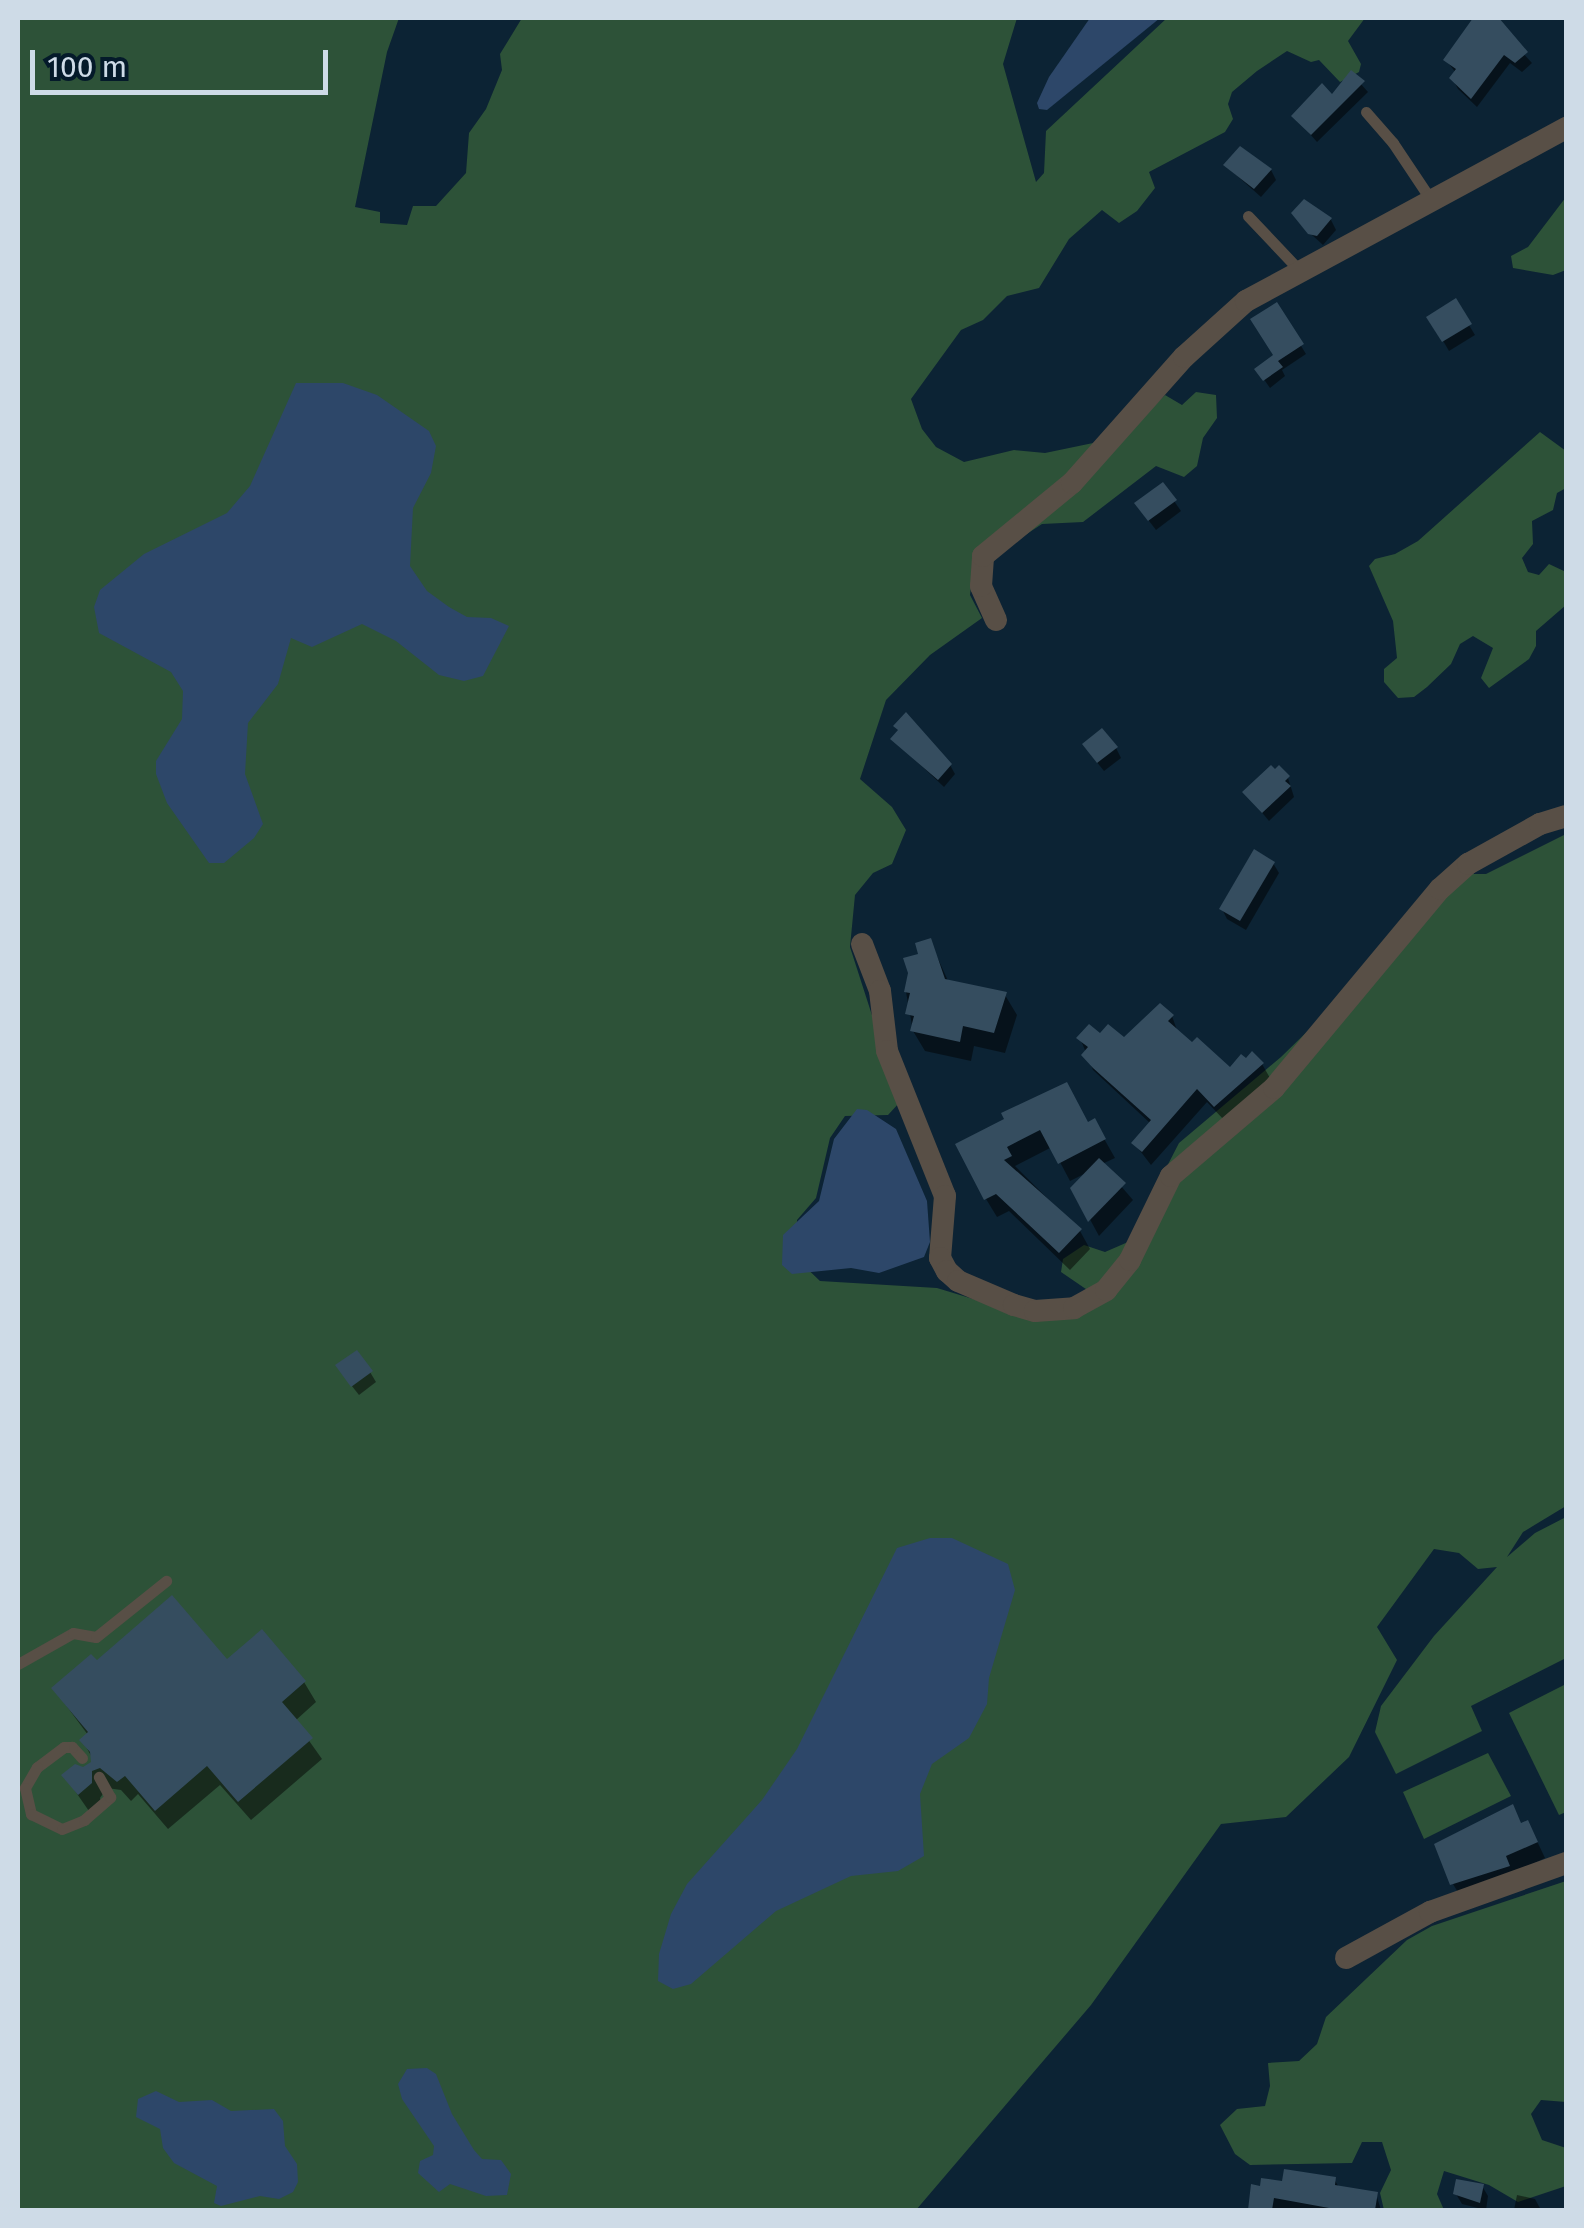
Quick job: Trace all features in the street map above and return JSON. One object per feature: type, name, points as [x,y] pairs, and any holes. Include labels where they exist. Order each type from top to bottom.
[{"type":"street","points":[[996,620],[981,586],[983,556],[1072,483],[1132,412],[1246,301],[1566,128]]},
{"type":"street","points":[[862,944],[880,991],[887,1051],[945,1196],[940,1258],[947,1271],[958,1282],[1014,1306],[1035,1311],[1074,1308],[1106,1290],[1130,1260],[1171,1176],[1274,1088],[1440,889],[1468,864],[1540,824],[1566,816]]},
{"type":"street","points":[[1346,1958],[1430,1912],[1566,1864]]},
{"type":"lane","points":[[1366,112],[1393,143],[1430,200]]},
{"type":"lane","points":[[1248,216],[1299,270]]},
{"type":"lane","points":[[18,1664],[73,1634],[96,1636],[166,1581]]},
{"type":"lane","points":[[82,1758],[72,1747],[64,1747],[37,1768],[25,1788],[31,1814],[62,1829],[84,1820],[110,1797],[99,1777]]},
{"type":"green space","points":[[18,18],[399,18],[387,52],[355,207],[380,212],[380,223],[407,225],[413,206],[436,206],[466,173],[469,133],[486,109],[502,70],[500,54],[522,18],[1017,18],[1003,64],[1036,182],[1044,173],[1046,131],[1167,18],[1365,18],[1348,41],[1361,64],[1359,72],[1340,82],[1319,60],[1311,62],[1287,51],[1257,71],[1232,92],[1228,104],[1233,119],[1225,132],[1149,172],[1155,188],[1137,211],[1119,223],[1102,210],[1069,239],[1039,288],[1007,296],[983,320],[961,330],[911,399],[922,429],[936,447],[964,462],[1014,450],[1045,453],[1122,437],[1165,395],[1182,405],[1196,392],[1216,395],[1217,418],[1203,438],[1197,466],[1184,477],[1156,466],[1083,522],[1042,524],[973,569],[970,595],[982,618],[930,655],[886,700],[860,779],[892,807],[906,830],[892,864],[873,873],[855,895],[850,947],[900,1102],[888,1115],[845,1116],[830,1138],[816,1198],[797,1220],[796,1258],[820,1281],[937,1288],[1006,1309],[1099,1298],[1061,1272],[1063,1259],[1084,1245],[1105,1252],[1128,1242],[1179,1143],[1281,1057],[1469,874],[1486,874],[1566,834],[1566,1506],[1523,1532],[1507,1557],[1535,1533],[1566,1517],[1566,1658],[1471,1706],[1482,1731],[1396,1774],[1375,1732],[1381,1706],[1434,1636],[1497,1567],[1478,1569],[1459,1553],[1434,1549],[1377,1627],[1397,1660],[1349,1757],[1286,1817],[1221,1824],[1091,2005],[916,2210],[18,2210]]},
{"type":"green space","points":[[1566,197],[1566,270],[1553,275],[1513,268],[1511,256],[1528,247]]},
{"type":"green space","points":[[1540,432],[1566,451],[1566,488],[1557,493],[1553,510],[1532,521],[1533,544],[1522,558],[1528,572],[1539,575],[1549,564],[1566,572],[1566,605],[1536,631],[1536,646],[1529,659],[1489,688],[1481,678],[1493,648],[1473,636],[1460,644],[1451,664],[1427,687],[1414,697],[1398,698],[1384,682],[1384,669],[1397,658],[1393,621],[1369,566],[1375,559],[1395,554],[1418,541]]},
{"type":"green space","points":[[1566,1684],[1566,1812],[1559,1815],[1509,1713]]},
{"type":"green space","points":[[1488,1753],[1511,1796],[1424,1839],[1403,1792]]},
{"type":"green space","points":[[1566,1881],[1566,2102],[1541,2100],[1531,2114],[1542,2140],[1566,2148],[1566,2186],[1518,2202],[1489,2185],[1444,2171],[1437,2194],[1444,2210],[1384,2210],[1380,2193],[1391,2170],[1382,2142],[1362,2142],[1352,2163],[1250,2165],[1235,2154],[1220,2125],[1237,2109],[1265,2106],[1270,2086],[1268,2063],[1299,2061],[1317,2044],[1326,2017],[1407,1940],[1432,1926]]},
{"type":"water","points":[[1090,18],[1160,18],[1047,110],[1039,109],[1037,103],[1049,77]]},
{"type":"water","points":[[296,383],[343,383],[377,395],[429,431],[436,446],[431,473],[413,508],[410,566],[427,591],[449,607],[467,617],[491,618],[509,626],[483,676],[464,681],[439,675],[396,641],[362,624],[312,647],[291,638],[278,684],[248,723],[245,774],[263,824],[254,838],[224,863],[209,863],[167,803],[156,774],[156,761],[182,719],[183,691],[171,672],[99,633],[94,607],[100,590],[144,554],[227,513],[250,486]]},
{"type":"water","points":[[857,1109],[867,1110],[896,1129],[927,1201],[930,1242],[924,1257],[879,1273],[851,1268],[792,1274],[782,1265],[783,1235],[819,1201],[834,1139]]},
{"type":"water","points":[[930,1538],[952,1538],[1008,1564],[1015,1590],[989,1678],[987,1704],[969,1738],[932,1764],[920,1794],[924,1856],[898,1871],[851,1876],[776,1911],[691,1984],[673,1989],[658,1981],[659,1954],[671,1914],[687,1884],[762,1800],[797,1749],[897,1548]]},
{"type":"water","points":[[427,2068],[436,2074],[452,2114],[474,2150],[482,2159],[501,2160],[511,2174],[507,2195],[486,2196],[450,2184],[439,2192],[418,2173],[420,2161],[433,2155],[434,2146],[402,2099],[398,2084],[407,2069]]},
{"type":"water","points":[[156,2091],[179,2102],[212,2100],[231,2111],[274,2109],[283,2121],[285,2146],[297,2164],[298,2182],[293,2192],[279,2199],[260,2196],[221,2206],[214,2203],[217,2186],[174,2163],[163,2148],[160,2129],[136,2117],[138,2099]]},
{"type":"building","points":[[1473,18],[1499,18],[1528,52],[1515,63],[1504,55],[1471,99],[1449,78],[1456,69],[1443,60]]},
{"type":"building","points":[[1351,70],[1365,81],[1311,135],[1291,116],[1322,83],[1332,94]]},
{"type":"building","points":[[1240,146],[1272,169],[1254,189],[1223,165]]},
{"type":"building","points":[[1304,199],[1332,218],[1317,236],[1308,234],[1291,213]]},
{"type":"building","points":[[1456,298],[1472,324],[1442,342],[1426,317]]},
{"type":"building","points":[[1277,302],[1304,344],[1278,361],[1283,367],[1263,381],[1254,369],[1273,355],[1250,319]]},
{"type":"building","points":[[1163,482],[1177,500],[1148,521],[1134,503]]},
{"type":"building","points":[[906,712],[952,764],[938,780],[890,739],[898,730],[893,726]]},
{"type":"building","points":[[1102,728],[1118,747],[1097,763],[1082,744]]},
{"type":"building","points":[[1271,765],[1275,769],[1279,765],[1290,776],[1285,781],[1291,786],[1262,813],[1242,792]]},
{"type":"building","points":[[1254,849],[1275,862],[1240,921],[1219,909]]},
{"type":"building","points":[[931,938],[945,979],[1007,992],[994,1033],[963,1026],[960,1042],[910,1031],[914,1016],[905,1014],[910,993],[904,992],[908,973],[903,958],[918,954],[915,943]]},
{"type":"building","points":[[1160,1003],[1174,1015],[1168,1021],[1192,1042],[1197,1037],[1230,1067],[1241,1054],[1246,1058],[1252,1051],[1264,1063],[1214,1107],[1197,1089],[1142,1152],[1131,1143],[1151,1120],[1081,1055],[1088,1047],[1076,1038],[1089,1024],[1100,1033],[1108,1024],[1124,1037]]},
{"type":"building","points":[[1067,1082],[1088,1122],[1095,1118],[1106,1139],[1058,1164],[1040,1130],[1007,1147],[1012,1156],[1004,1160],[1082,1229],[1059,1253],[996,1194],[984,1200],[955,1144],[1004,1119],[1001,1113]]},
{"type":"building","points":[[1099,1158],[1126,1183],[1088,1222],[1070,1188]]},
{"type":"building","points":[[357,1350],[373,1371],[351,1387],[335,1365]]},
{"type":"building","points":[[172,1595],[227,1659],[262,1629],[306,1681],[282,1702],[313,1738],[238,1802],[207,1766],[155,1811],[125,1776],[117,1782],[100,1768],[92,1771],[92,1783],[78,1795],[61,1775],[75,1764],[83,1767],[91,1762],[90,1752],[79,1740],[88,1732],[51,1688],[91,1654],[97,1660]]},
{"type":"building","points":[[1513,1804],[1521,1823],[1528,1820],[1538,1842],[1506,1856],[1510,1866],[1450,1885],[1434,1844]]},
{"type":"building","points":[[1284,2169],[1336,2177],[1335,2185],[1378,2192],[1375,2210],[1340,2210],[1274,2198],[1272,2210],[1248,2210],[1251,2184],[1260,2186],[1261,2178],[1282,2181]]},
{"type":"building","points":[[1456,2179],[1484,2184],[1480,2203],[1453,2194]]}]
